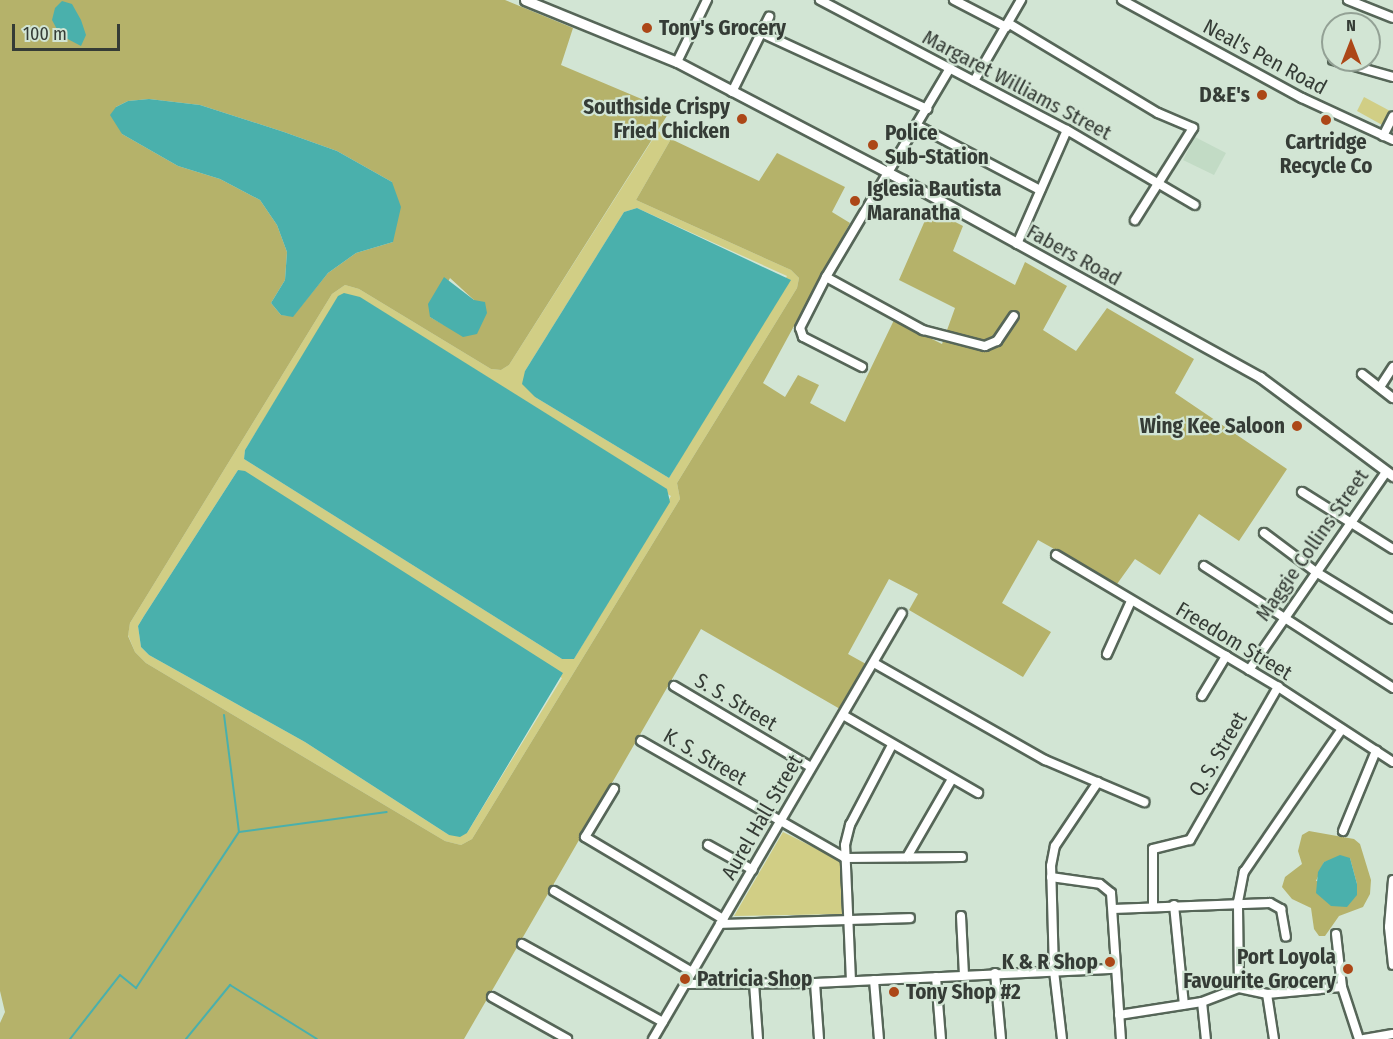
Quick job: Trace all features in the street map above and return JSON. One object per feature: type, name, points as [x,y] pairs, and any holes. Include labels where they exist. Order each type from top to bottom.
[{"type":"main road","name":"Fabers Road","points":[[525,0],[543,3],[677,62],[891,173],[1260,377],[1389,474]]},
{"type":"street","name":"Margaret Williams Street","points":[[820,0],[1066,130],[1195,205]]},
{"type":"street","points":[[954,0],[1007,25],[1158,113],[1193,128],[1135,220]]},
{"type":"street","points":[[974,81],[1021,0]]},
{"type":"street","name":"Neal's Pen Road","points":[[1122,0],[1294,95],[1393,140]]},
{"type":"street","points":[[677,62],[704,1]]},
{"type":"street","points":[[1351,1],[1393,18]]},
{"type":"street","points":[[732,92],[769,17]]},
{"type":"street","points":[[762,33],[927,110]]},
{"type":"street","points":[[862,367],[800,334],[802,323],[826,277],[891,173],[950,68]]},
{"type":"street","points":[[1376,72],[1393,77]]},
{"type":"street","points":[[1383,136],[1393,116]]},
{"type":"street","points":[[918,126],[1040,190]]},
{"type":"street","points":[[1017,244],[1066,130]]},
{"type":"street","points":[[826,277],[929,332],[985,346],[997,341],[1014,316]]},
{"type":"street","points":[[1380,387],[1393,367]]},
{"type":"street","points":[[1362,374],[1393,398]]},
{"type":"street","name":"Maggie Collins Street","points":[[1250,670],[1282,618],[1351,522],[1389,474]]},
{"type":"street","points":[[1302,492],[1393,549]]},
{"type":"street","points":[[1264,533],[1316,572],[1393,619]]},
{"type":"street","name":"Freedom Street","points":[[1056,555],[1278,687],[1393,762]]},
{"type":"street","points":[[1204,566],[1393,688]]},
{"type":"street","points":[[1107,654],[1131,601]]},
{"type":"street","name":"Aurel Hall Street","points":[[652,1039],[782,822],[811,767],[902,613]]},
{"type":"street","points":[[1202,696],[1226,656]]},
{"type":"street","points":[[874,663],[1045,760],[1144,802]]},
{"type":"street","name":"S. S. Street","points":[[674,686],[811,767]]},
{"type":"street","name":"Q. S. Street","points":[[1153,907],[1151,854],[1157,845],[1190,840],[1278,687]]},
{"type":"street","points":[[843,715],[978,793]]},
{"type":"street","points":[[1239,988],[1238,902],[1244,872],[1342,729]]},
{"type":"street","name":"K. S. Street","points":[[641,741],[845,858]]},
{"type":"street","points":[[851,981],[845,858],[850,825],[892,745]]},
{"type":"street","points":[[1342,831],[1377,751]]},
{"type":"street","points":[[907,857],[952,779]]},
{"type":"street","points":[[1062,1039],[1054,971],[1051,877],[1053,854],[1098,782]]},
{"type":"street","points":[[614,789],[585,837],[722,922],[910,918]]},
{"type":"street","points":[[708,844],[753,870]]},
{"type":"street","points":[[845,858],[962,857]]},
{"type":"street","points":[[1051,877],[1107,887],[1113,909],[1121,1039]]},
{"type":"street","points":[[1393,880],[1389,927],[1393,965]]},
{"type":"street","points":[[554,891],[692,972]]},
{"type":"street","points":[[1113,909],[1238,902],[1276,905],[1281,909],[1286,937]]},
{"type":"street","points":[[1174,906],[1184,1005]]},
{"type":"street","points":[[961,916],[964,975]]},
{"type":"street","points":[[1336,934],[1342,987],[1359,1039]]},
{"type":"street","points":[[522,944],[663,1022]]},
{"type":"street","points":[[686,984],[815,983],[1115,969]]},
{"type":"street","points":[[995,973],[1001,1039]]},
{"type":"street","points":[[936,977],[941,1039]]},
{"type":"street","points":[[874,980],[879,1039]]},
{"type":"street","points":[[754,982],[758,1039]]},
{"type":"street","points":[[815,983],[819,1039]]},
{"type":"street","points":[[1119,1014],[1202,1002],[1239,988],[1267,994],[1342,987]]},
{"type":"street","points":[[1267,994],[1274,1039]]},
{"type":"street","points":[[492,997],[567,1039]]},
{"type":"street","points":[[1202,1002],[1206,1039]]},
{"type":"street","points":[[1364,1039],[1393,1034]]},
{"type":"shaded area","points":[[0,0],[505,0],[573,28],[561,65],[670,111],[509,365],[501,370],[491,369],[359,289],[345,285],[332,294],[130,623],[128,636],[135,652],[146,663],[445,841],[461,845],[472,839],[680,499],[677,483],[797,288],[799,278],[791,270],[636,200],[671,139],[759,181],[777,153],[845,187],[832,212],[850,223],[763,383],[785,397],[798,375],[819,385],[810,403],[845,422],[894,320],[942,344],[955,308],[899,280],[930,209],[963,226],[953,251],[1015,285],[1025,262],[1067,286],[1043,330],[1076,351],[1107,308],[1194,359],[1175,393],[1287,469],[1239,541],[1199,514],[1160,575],[1135,559],[1117,584],[1038,540],[1002,603],[1051,632],[1023,677],[909,610],[918,594],[889,579],[848,654],[866,664],[840,709],[701,629],[464,1039],[0,1039],[0,1023],[5,1012],[0,991]],"holes":[[[149,99],[200,105],[284,132],[337,151],[392,182],[393,242],[356,253],[328,273],[293,316],[281,315],[271,303],[285,280],[287,252],[277,225],[260,200],[220,179],[178,166],[122,134],[116,107],[128,101]],[[450,278],[474,300],[444,325],[430,317]]]},
{"type":"shaded area","points":[[1364,97],[1392,112],[1384,126],[1357,111]]},
{"type":"shaded area","points":[[658,131],[671,139],[636,200],[791,270],[799,278],[797,288],[677,483],[680,499],[472,839],[461,845],[445,841],[146,663],[135,652],[128,635],[130,623],[332,294],[345,285],[359,289],[491,369],[501,370],[509,365]],"holes":[[[637,208],[787,276],[669,478],[535,397],[525,371],[624,212]],[[336,302],[671,496],[574,659],[562,659],[244,459],[245,450]],[[238,470],[562,678],[467,833],[449,835],[305,742],[149,655],[141,647],[138,626]]]},
{"type":"shaded area","points":[[1195,137],[1226,153],[1214,175],[1183,160]]},
{"type":"shaded area","points":[[1309,831],[1354,839],[1360,844],[1371,880],[1370,894],[1363,907],[1339,916],[1325,936],[1319,936],[1314,929],[1311,908],[1292,899],[1282,887],[1285,877],[1302,864],[1298,851],[1302,835]],"holes":[[[1350,858],[1357,884],[1316,881],[1324,862]]]},
{"type":"shaded area","points":[[783,832],[841,861],[842,914],[734,916]]},
{"type":"water","points":[[62,1],[72,4],[81,20],[86,35],[81,46],[60,35],[52,20],[55,8]]},
{"type":"water","points":[[149,99],[200,105],[284,132],[337,151],[392,182],[401,207],[393,242],[356,253],[328,273],[293,317],[281,315],[271,303],[285,280],[287,252],[277,225],[260,200],[220,179],[178,166],[122,134],[110,115],[116,107],[128,101]]},
{"type":"water","points":[[637,208],[791,280],[669,478],[535,397],[522,384],[525,371],[624,212]]},
{"type":"water","points":[[444,277],[474,300],[485,302],[487,313],[477,334],[463,337],[430,317],[428,304]]},
{"type":"water","points":[[344,293],[360,297],[667,489],[670,502],[574,659],[562,659],[244,459],[245,450],[338,296]]},
{"type":"water","points":[[238,470],[245,471],[563,673],[467,833],[460,837],[449,835],[305,742],[149,655],[141,647],[138,626]]},
{"type":"water","points":[[1340,855],[1350,858],[1357,884],[1357,895],[1347,907],[1331,906],[1316,893],[1318,872],[1324,862]]},
{"type":"waterway","points":[[70,1039],[120,975],[136,988],[239,832],[224,715]]},
{"type":"waterway","points":[[239,832],[387,812]]},
{"type":"waterway","points":[[186,1039],[230,985],[317,1039]]},
{"type":"place","name":"Tony's Grocery","points":[[647,28]]},
{"type":"place","name":"D&E's","points":[[1262,95]]},
{"type":"place","name":"Southside Crispy Fried Chicken","points":[[742,119]]},
{"type":"place","name":"Cartridge Recycle Co","points":[[1326,120]]},
{"type":"place","name":"Police Sub-Station","points":[[873,145]]},
{"type":"place","name":"Iglesia Bautista Maranatha","points":[[855,201]]},
{"type":"place","name":"Wing Kee Saloon","points":[[1297,426]]},
{"type":"place","name":"K & R Shop","points":[[1110,962]]},
{"type":"place","name":"Port Loyola Favourite Grocery","points":[[1348,969]]},
{"type":"place","name":"Patricia Shop","points":[[685,979]]},
{"type":"place","name":"Tony Shop #2","points":[[894,992]]}]
